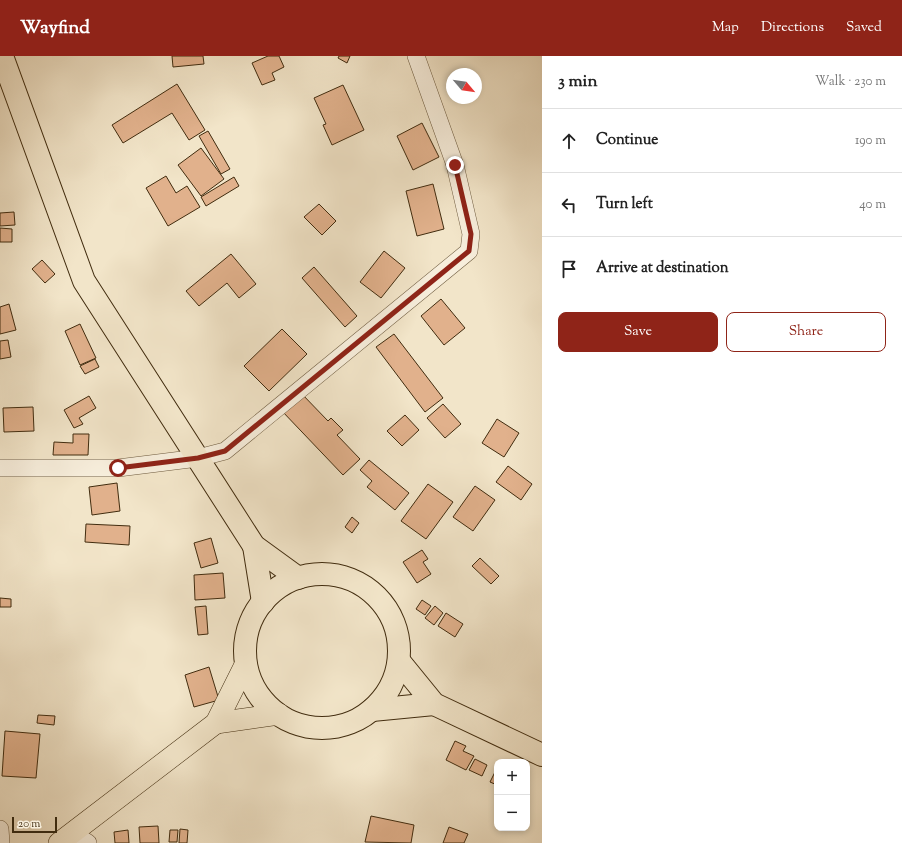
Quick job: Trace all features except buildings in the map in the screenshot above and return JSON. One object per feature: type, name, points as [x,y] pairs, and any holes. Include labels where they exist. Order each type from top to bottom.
[{"type":"highway","points":[[2,56],[84,281],[254,546],[298,578]]},
{"type":"highway","points":[[254,546],[263,602]]},
{"type":"highway","points":[[326,573],[340,575],[366,586],[377,596],[390,612],[398,632],[399,661],[396,674],[390,688],[372,710],[347,724],[319,728],[305,726],[279,714],[268,706],[259,695],[244,667],[244,651],[255,614],[273,591],[298,578],[312,574],[326,573]]},
{"type":"highway","points":[[399,661],[434,704],[542,755]]},
{"type":"highway","points":[[372,710],[434,704]]},
{"type":"main road","points":[[73,840],[216,723],[244,667]]},
{"type":"main road","points":[[216,723],[279,714]]},
{"type":"street","points":[[0,468],[118,468],[198,458],[225,451],[469,251],[471,234],[455,165],[416,56]]},
{"type":"street","points":[[0,829],[2,843]]},
{"type":"route","points":[[118,468],[198,458],[225,451],[469,251],[471,234],[455,165]]}]
